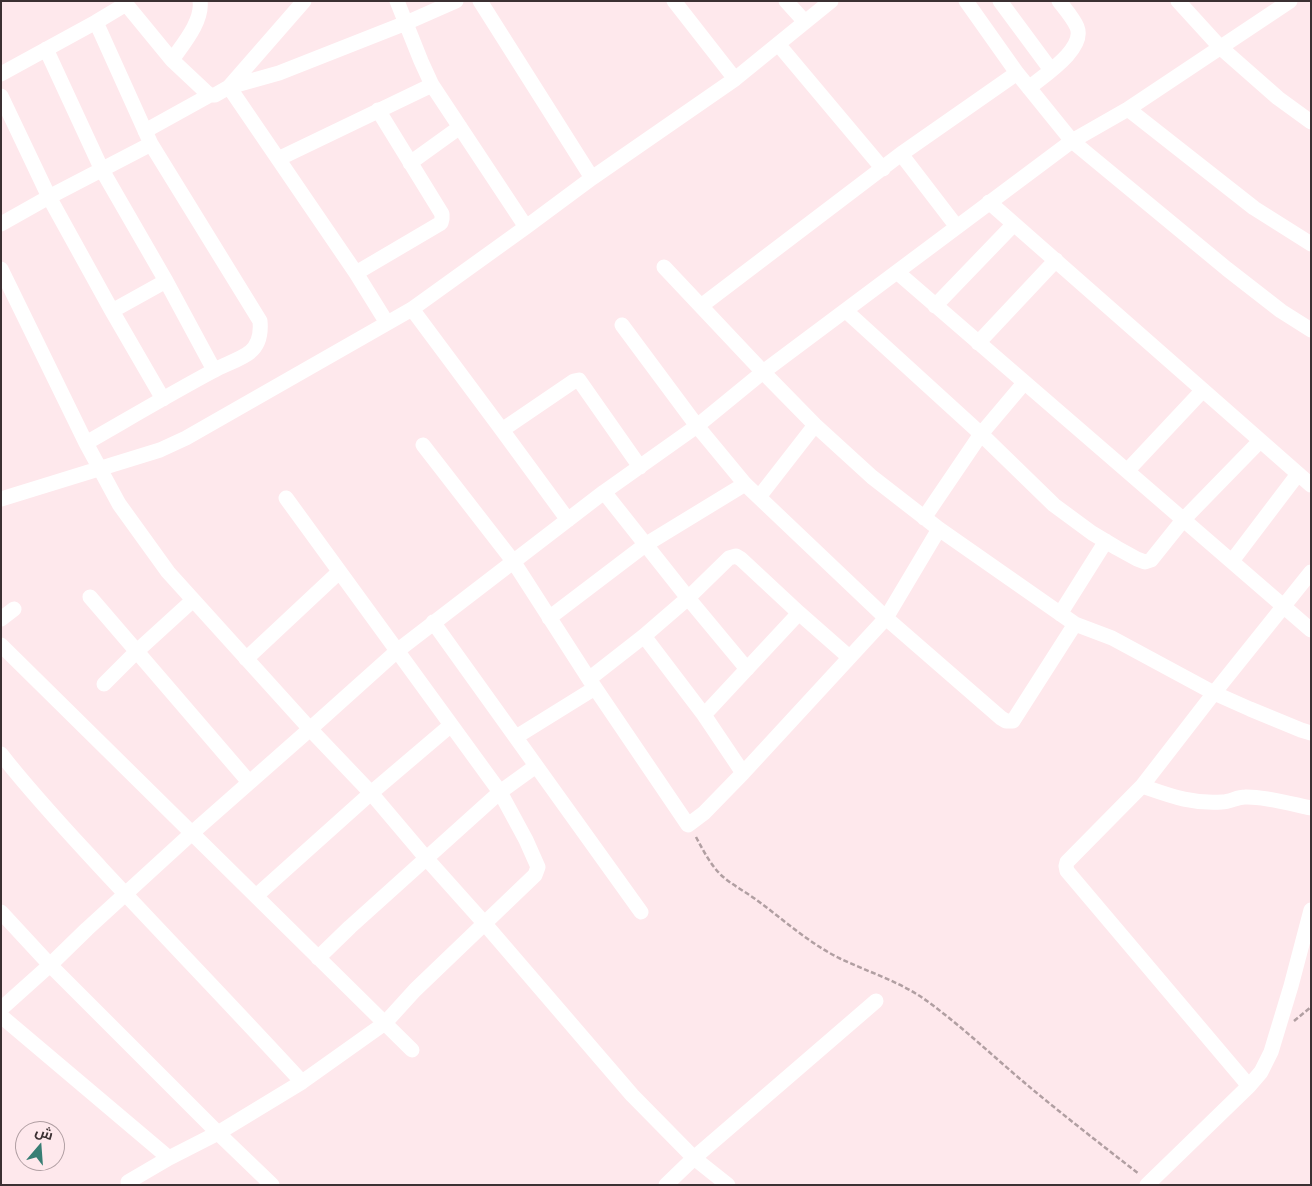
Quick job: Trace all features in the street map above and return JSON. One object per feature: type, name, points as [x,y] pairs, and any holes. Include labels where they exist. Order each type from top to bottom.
[{"type":"street","points":[[172,60],[198,20],[201,11],[200,1]]},
{"type":"street","points":[[230,87],[304,1]]},
{"type":"street","points":[[397,1],[432,85],[526,227]]},
{"type":"street","points":[[1,224],[102,170],[210,95],[215,95],[230,87],[279,73],[406,23],[456,1]]},
{"type":"street","points":[[480,1],[592,178]]},
{"type":"street","points":[[674,1],[735,79]]},
{"type":"street","points":[[786,1],[805,22]]},
{"type":"street","points":[[1,499],[160,450],[186,438],[412,309],[592,178],[735,79],[831,1]]},
{"type":"street","points":[[966,1],[1017,73],[1072,141],[1252,289],[1281,311],[1311,330]]},
{"type":"street","points":[[1000,1],[1051,70]]},
{"type":"street","points":[[1029,88],[1066,58],[1074,48],[1078,38],[1078,28],[1059,1]]},
{"type":"street","points":[[1178,1],[1220,47],[1278,98],[1311,122]]},
{"type":"street","points":[[1,1008],[249,782],[397,651],[433,622],[604,492],[697,426],[764,372],[1072,141],[1128,109],[1290,1]]},
{"type":"street","points":[[1,74],[96,22],[125,3],[172,60],[210,95]]},
{"type":"street","points":[[86,443],[214,370],[250,353],[259,338],[260,321],[148,137],[96,22]]},
{"type":"street","points":[[778,44],[882,169]]},
{"type":"street","points":[[46,49],[102,170],[214,370]]},
{"type":"street","points":[[701,306],[901,154],[1017,73]]},
{"type":"street","points":[[278,159],[432,85]]},
{"type":"street","points":[[230,87],[356,273],[387,323]]},
{"type":"street","points":[[1,96],[49,197],[163,399]]},
{"type":"street","points":[[1128,109],[1254,208],[1311,244]]},
{"type":"street","points":[[356,273],[441,221],[442,214],[378,110]]},
{"type":"street","points":[[410,163],[460,127]]},
{"type":"street","points":[[901,154],[957,226]]},
{"type":"street","points":[[990,202],[1311,485]]},
{"type":"street","points":[[935,306],[1014,224]]},
{"type":"street","points":[[978,343],[1056,260]]},
{"type":"street","points":[[664,267],[815,425],[872,477],[939,529],[1075,624],[1112,638],[1214,693],[1258,713],[1311,733]]},
{"type":"street","points":[[1,269],[99,469],[143,540],[168,572],[192,601],[371,793],[632,1095],[694,1158],[728,1185]]},
{"type":"street","points":[[897,272],[1311,630]]},
{"type":"street","points":[[112,311],[166,282]]},
{"type":"street","points":[[412,309],[568,520]]},
{"type":"street","points":[[846,311],[981,434],[1054,505],[1106,541],[1145,562],[1151,560],[1183,520],[1260,441]]},
{"type":"street","points":[[622,325],[697,426],[745,484],[886,618],[1001,718],[1009,722],[1012,721],[1075,624]]},
{"type":"street","points":[[502,430],[574,381],[579,380],[640,467]]},
{"type":"street","points":[[924,518],[981,434],[1024,383]]},
{"type":"street","points":[[1127,471],[1203,390]]},
{"type":"street","points":[[759,497],[815,425]]},
{"type":"street","points":[[423,445],[513,562],[592,684],[688,825],[704,813],[743,773],[886,618],[939,529]]},
{"type":"street","points":[[1232,561],[1298,474]]},
{"type":"street","points":[[549,618],[645,545],[745,484]]},
{"type":"street","points":[[604,492],[747,669]]},
{"type":"street","points":[[128,1182],[218,1133],[302,1082],[385,1023],[415,990],[535,874],[538,866],[500,792],[286,498]]},
{"type":"street","points":[[1060,614],[1106,541]]},
{"type":"street","points":[[516,737],[592,684],[688,598],[729,558],[736,556],[849,657]]},
{"type":"street","points":[[246,659],[339,572]]},
{"type":"street","points":[[1249,1086],[1067,871],[1066,866],[1067,862],[1142,786],[1311,572]]},
{"type":"street","points":[[90,597],[249,782]]},
{"type":"street","points":[[104,684],[192,601]]},
{"type":"street","points":[[1,619],[14,609]]},
{"type":"street","points":[[704,716],[799,613]]},
{"type":"street","points":[[433,622],[641,912]]},
{"type":"street","points":[[644,636],[704,716],[743,773]]},
{"type":"street","points":[[1,645],[412,1050]]},
{"type":"street","points":[[256,896],[371,793],[451,726]]},
{"type":"street","points":[[1,754],[38,799],[125,894],[302,1082]]},
{"type":"street","points":[[318,958],[500,792],[536,766]]},
{"type":"street","points":[[1142,786],[1182,800],[1195,802],[1223,802],[1244,797],[1266,799],[1311,808]]},
{"type":"street","points":[[1148,1183],[1249,1086],[1261,1072],[1271,1052],[1311,910]]},
{"type":"street","points":[[1,912],[50,964],[272,1185]]},
{"type":"street","points":[[666,1185],[694,1158],[876,1002]]},
{"type":"street","points":[[1,1016],[169,1158]]},
{"type":"path","points":[[688,825],[720,874],[817,945],[926,1000],[1034,1091],[1148,1183]]}]
